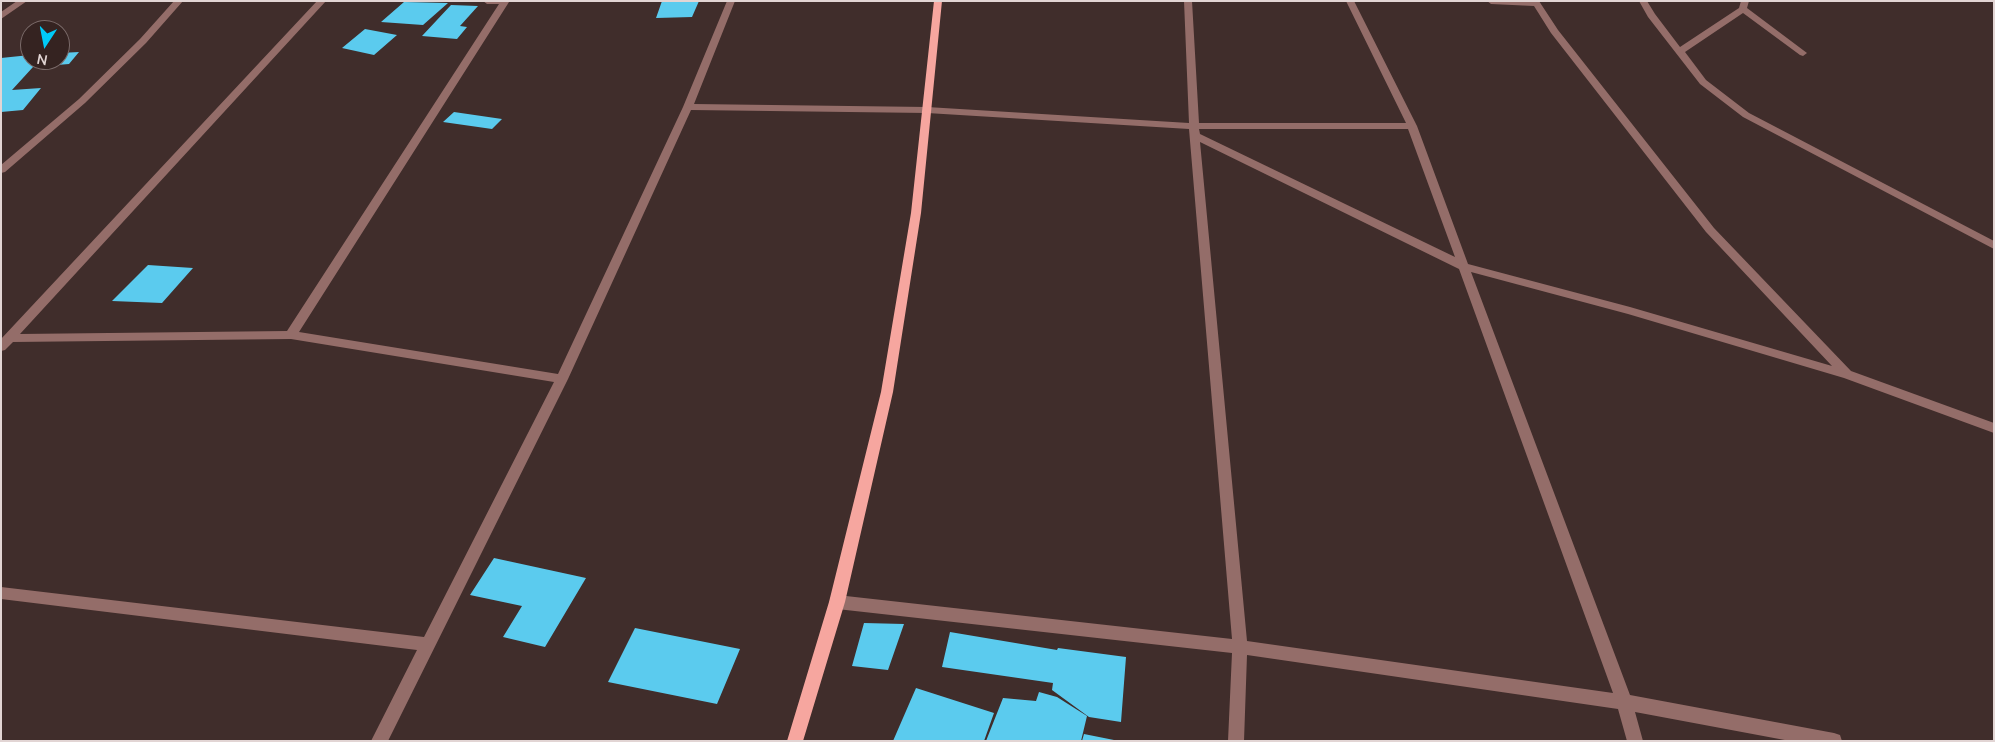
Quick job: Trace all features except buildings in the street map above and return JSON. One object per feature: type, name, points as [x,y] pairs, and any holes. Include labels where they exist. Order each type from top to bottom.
[{"type":"main road","points":[[795,741],[837,602],[887,392],[916,213],[938,1]]},
{"type":"street","points":[[1,16],[23,1]]},
{"type":"street","points":[[1,170],[82,101],[143,41],[179,1]]},
{"type":"street","points":[[1,347],[322,1]]},
{"type":"street","points":[[291,336],[506,2],[487,1]]},
{"type":"street","points":[[379,741],[562,379],[688,107],[731,1]]},
{"type":"street","points":[[1188,1],[1195,131],[1240,648],[1236,741]]},
{"type":"street","points":[[1350,1],[1412,126],[1624,702],[1635,741]]},
{"type":"street","points":[[1491,1],[1536,2],[1554,31],[1710,230],[1848,375]]},
{"type":"street","points":[[1643,1],[1650,15],[1703,82],[1746,115],[1994,246]]},
{"type":"street","points":[[1679,52],[1744,5],[1804,53]]},
{"type":"street","points":[[688,107],[927,110],[1195,131],[1412,126]]},
{"type":"street","points":[[1195,131],[1463,266],[1630,311],[1848,375],[1994,428]]},
{"type":"street","points":[[10,338],[291,336],[562,379]]},
{"type":"street","points":[[1,593],[428,644]]},
{"type":"street","points":[[837,602],[1240,648],[1624,702],[1834,741]]}]
